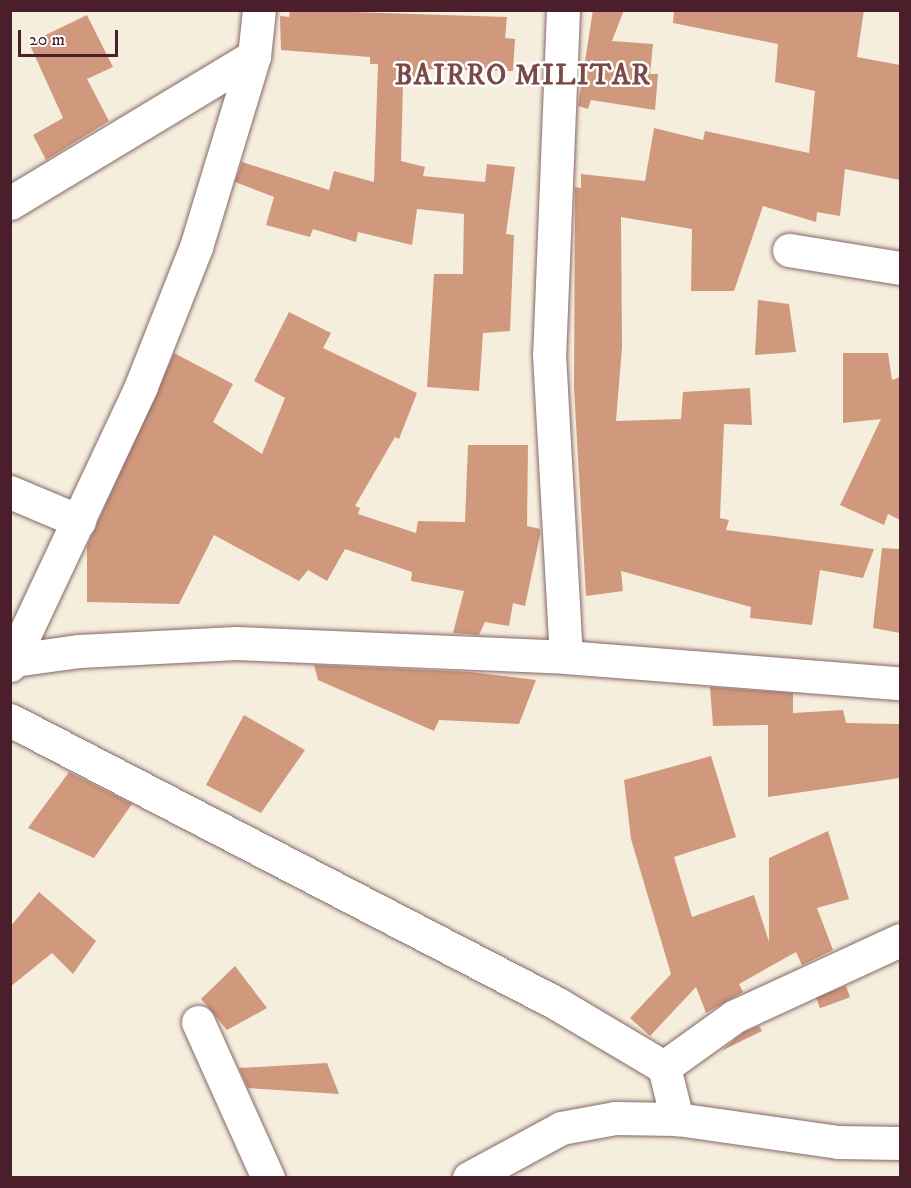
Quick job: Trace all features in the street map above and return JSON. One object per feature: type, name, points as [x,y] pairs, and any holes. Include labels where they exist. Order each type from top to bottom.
[{"type":"street","points":[[12,663],[79,521],[196,247],[254,56],[259,10]]},
{"type":"street","points":[[563,10],[549,354],[566,657]]},
{"type":"street","points":[[10,203],[254,56]]},
{"type":"street","points":[[789,250],[900,268]]},
{"type":"street","points":[[10,492],[79,521]]},
{"type":"street","points":[[12,663],[79,651],[236,643],[566,657],[900,683]]},
{"type":"street","points":[[10,720],[556,1003],[664,1067],[677,1119]]},
{"type":"street","points":[[664,1067],[735,1016],[900,940]]},
{"type":"street","points":[[198,1022],[268,1178]]},
{"type":"street","points":[[469,1178],[561,1128],[615,1118],[677,1119],[838,1142],[900,1143]]},
{"type":"building","points":[[290,10],[507,17],[505,38],[515,39],[513,71],[425,69],[422,85],[403,83],[401,161],[425,167],[423,176],[485,182],[487,164],[515,167],[506,234],[514,235],[510,331],[483,333],[479,391],[427,387],[434,274],[463,274],[464,214],[417,209],[412,245],[358,232],[356,242],[313,229],[310,237],[266,225],[274,197],[235,182],[242,162],[329,190],[334,171],[374,182],[378,64],[370,64],[370,57],[281,50],[280,16],[289,17]]},
{"type":"building","points":[[593,10],[624,10],[612,41],[653,44],[650,74],[658,74],[655,110],[591,100],[588,109],[578,106]]},
{"type":"building","points":[[674,10],[864,10],[857,57],[900,65],[900,180],[845,169],[840,216],[817,212],[816,222],[763,206],[734,291],[691,291],[692,229],[621,217],[622,347],[616,421],[681,419],[683,392],[750,388],[752,425],[724,424],[720,518],[729,520],[726,530],[874,549],[863,578],[820,570],[812,625],[750,618],[751,607],[621,571],[623,591],[586,596],[574,388],[575,187],[581,188],[581,174],[645,181],[654,128],[703,140],[705,131],[809,153],[815,91],[775,82],[778,44],[673,23]]},
{"type":"building","points":[[87,15],[113,67],[87,79],[109,121],[46,160],[33,135],[63,118],[29,43]]},
{"type":"building","points":[[758,300],[789,304],[796,352],[755,355]]},
{"type":"building","points":[[289,312],[331,333],[323,348],[417,393],[399,439],[395,437],[355,506],[360,508],[358,514],[416,533],[418,521],[465,522],[468,445],[528,445],[527,526],[540,529],[540,535],[525,606],[513,603],[509,626],[485,622],[479,635],[453,633],[464,591],[411,581],[412,572],[345,549],[327,581],[308,570],[299,581],[214,535],[179,604],[87,602],[87,546],[174,353],[233,384],[213,422],[262,454],[285,398],[254,381]]},
{"type":"building","points":[[843,353],[888,353],[892,380],[900,377],[900,520],[888,514],[884,525],[840,505],[881,419],[843,423]]},
{"type":"building","points":[[882,548],[900,549],[900,633],[873,628]]},
{"type":"building","points":[[314,665],[470,672],[536,680],[519,724],[439,720],[434,731],[318,680]]},
{"type":"building","points":[[710,687],[793,693],[793,713],[843,710],[846,723],[900,724],[900,778],[768,797],[768,725],[713,726]]},
{"type":"building","points":[[244,715],[305,750],[261,813],[206,785]]},
{"type":"building","points":[[711,756],[736,837],[674,857],[692,917],[754,895],[769,942],[769,858],[828,831],[849,899],[817,908],[833,950],[802,965],[796,952],[739,984],[743,992],[706,1013],[696,987],[650,1036],[630,1018],[671,974],[631,839],[624,780]]},
{"type":"building","points":[[69,772],[132,804],[94,858],[28,828]]},
{"type":"building","points":[[39,892],[96,941],[73,974],[52,953],[10,987],[10,927]]},
{"type":"building","points":[[235,966],[267,1008],[227,1030],[201,999]]},
{"type":"building","points":[[846,986],[850,997],[820,1008],[816,997]]},
{"type":"building","points":[[759,1026],[762,1031],[721,1051],[744,1032]]},
{"type":"building","points":[[327,1063],[339,1094],[248,1088],[239,1068]]},
{"type":"district","name":"BAIRRO MILITAR","points":[[523,76]]}]
